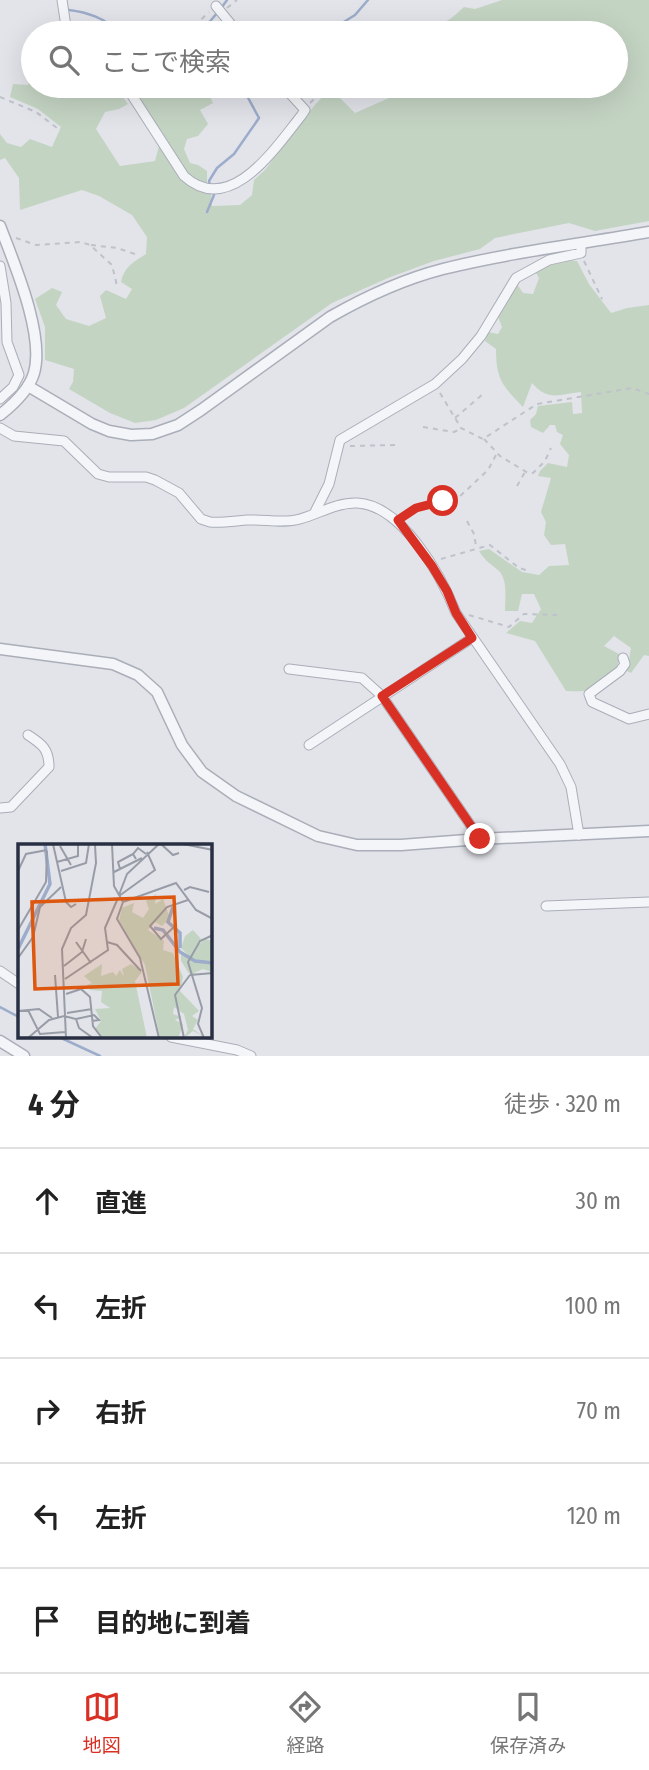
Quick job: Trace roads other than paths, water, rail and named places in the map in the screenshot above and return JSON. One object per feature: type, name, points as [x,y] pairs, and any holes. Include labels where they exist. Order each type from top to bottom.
[{"type":"street","points":[[62,0],[65,21]]},
{"type":"street","points":[[218,8],[228,21]]},
{"type":"street","points":[[134,98],[184,176],[194,184],[207,188],[238,182],[259,168],[305,110],[294,98]]},
{"type":"street","points":[[315,512],[329,484],[340,440],[435,384],[462,359],[481,336],[516,278],[549,260],[649,232]]},
{"type":"street","points":[[0,415],[28,386],[34,375],[37,344],[31,317],[2,237]]},
{"type":"street","points":[[28,386],[92,424],[109,431],[131,435],[152,434],[178,425],[352,304],[408,280],[443,269],[581,249]]},
{"type":"street","points":[[0,266],[8,342],[19,375],[13,387],[0,399]]},
{"type":"street","points":[[0,428],[14,436],[64,441],[97,474],[155,480],[179,494],[201,519],[210,522],[300,519],[315,512],[356,503],[380,508],[398,520],[432,566],[447,591],[454,610],[472,638],[560,764],[571,787],[579,835]]},
{"type":"street","points":[[309,745],[472,638]]},
{"type":"street","points":[[0,649],[113,664],[138,675],[157,692],[182,745],[202,772],[236,796],[318,836],[357,845],[401,845],[649,831]]},
{"type":"street","points":[[623,658],[625,664],[620,671],[589,694],[592,702],[629,719],[649,714]]},
{"type":"street","points":[[289,669],[362,678],[382,696],[480,839]]},
{"type":"street","points":[[0,808],[11,807],[49,767],[49,756],[45,747],[28,734]]},
{"type":"street","points":[[546,906],[649,902]]},
{"type":"street","points":[[0,971],[18,983]]},
{"type":"street","points":[[176,1038],[237,1050],[251,1056]]},
{"type":"street","points":[[0,1041],[24,1056]]},
{"type":"waterway","points":[[222,7],[227,0]]},
{"type":"waterway","points":[[345,21],[355,15],[368,0]]},
{"type":"waterway","points":[[69,10],[89,14],[104,21]]},
{"type":"waterway","points":[[210,21],[218,12]]},
{"type":"waterway","points":[[210,186],[209,181],[217,168],[234,154],[259,118],[248,98]]},
{"type":"waterway","points":[[207,212],[213,192]]},
{"type":"waterway","points":[[0,1007],[18,1016]]},
{"type":"waterway","points":[[61,1038],[100,1056]]}]
